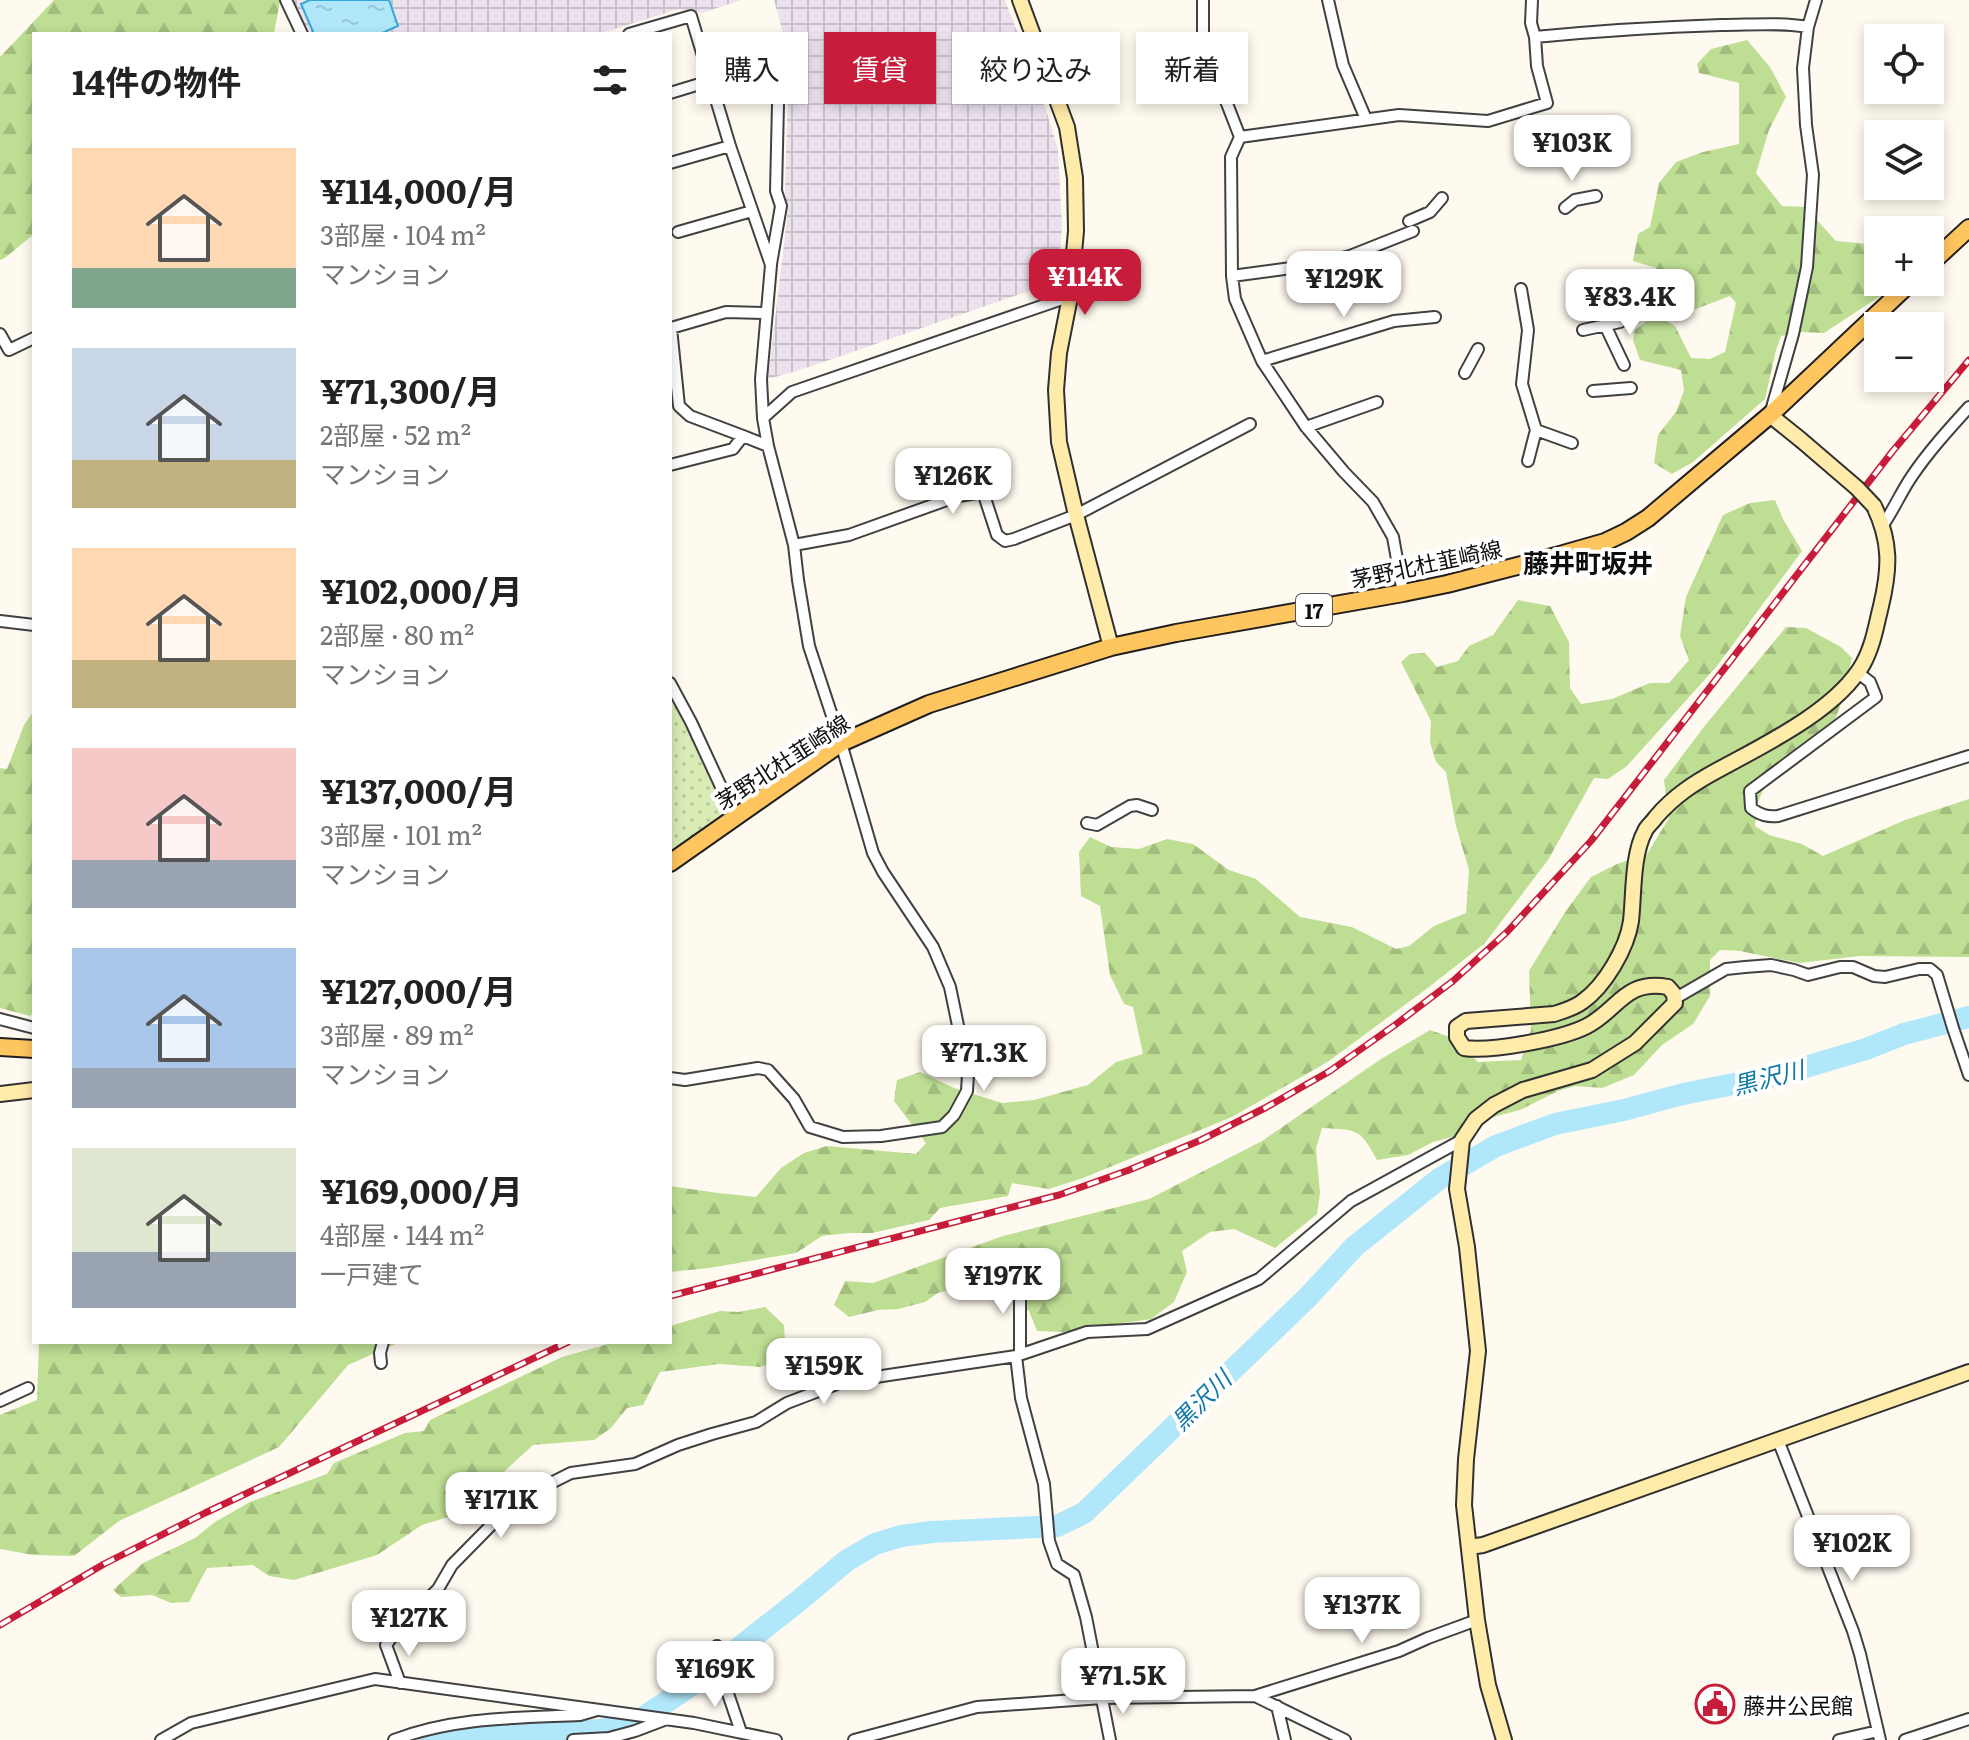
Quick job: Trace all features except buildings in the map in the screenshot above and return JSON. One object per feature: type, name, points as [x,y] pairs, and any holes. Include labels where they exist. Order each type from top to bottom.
[{"type":"main road","points":[[1944,251],[1969,228]]},
{"type":"main road","name":"茅野北杜韮崎線","points":[[672,862],[841,743],[929,704],[1111,647],[1447,584],[1605,542],[1648,518],[1770,415],[1896,296]]},
{"type":"main road","points":[[0,1047],[32,1049]]},
{"type":"street","points":[[286,0],[301,32]]},
{"type":"street","points":[[1020,0],[1067,127],[1075,178],[1076,231],[1056,390],[1059,442],[1111,647]]},
{"type":"street","points":[[1203,0],[1203,42],[1240,137],[1231,157],[1235,299],[1262,361],[1306,427],[1373,502],[1393,537],[1403,593]]},
{"type":"street","points":[[1328,0],[1343,65],[1366,119]]},
{"type":"street","points":[[1240,137],[1399,115],[1488,121],[1547,103],[1537,66],[1531,23],[1532,0]]},
{"type":"street","points":[[1676,998],[1668,987],[1646,986],[1628,992],[1591,1024],[1573,1033],[1546,1039],[1477,1050],[1464,1048],[1457,1037],[1457,1027],[1466,1021],[1554,1014],[1582,1002],[1599,987],[1617,960],[1630,925],[1637,852],[1645,831],[1668,803],[1694,782],[1789,730],[1832,700],[1853,679],[1872,645],[1884,594],[1887,542],[1883,525],[1874,506],[1857,488],[1770,415],[1793,334],[1807,267],[1813,175],[1803,68],[1808,27],[1816,0]]},
{"type":"street","points":[[636,32],[691,16],[696,32]]},
{"type":"street","points":[[1535,37],[1605,30],[1703,26],[1788,24],[1808,27]]},
{"type":"street","points":[[672,92],[696,85]]},
{"type":"street","points":[[718,104],[771,265]]},
{"type":"street","points":[[672,1078],[685,1080],[758,1068],[768,1070],[794,1099],[810,1127],[843,1137],[881,1136],[942,1127],[954,1115],[967,1091],[968,1074],[950,987],[933,947],[873,853],[809,646],[794,545],[768,446],[761,379],[771,265],[781,206],[776,191],[778,104]]},
{"type":"street","points":[[1553,127],[1587,123]]},
{"type":"street","points":[[672,162],[730,146]]},
{"type":"street","points":[[1565,208],[1575,200],[1596,196]]},
{"type":"street","points":[[1232,276],[1314,265],[1350,256],[1411,226],[1442,198]]},
{"type":"street","points":[[678,232],[752,211]]},
{"type":"street","points":[[763,418],[792,392],[1129,276]]},
{"type":"street","points":[[1521,289],[1528,330],[1522,384],[1536,430],[1528,461]]},
{"type":"street","points":[[672,328],[726,312],[767,313]]},
{"type":"street","points":[[1262,361],[1394,321],[1435,317]]},
{"type":"street","points":[[1583,330],[1620,322]]},
{"type":"street","points":[[1605,325],[1624,365]]},
{"type":"street","points":[[0,334],[9,350],[32,339]]},
{"type":"street","points":[[1465,373],[1478,349]]},
{"type":"street","points":[[673,356],[679,406],[690,416],[768,446]]},
{"type":"street","points":[[1593,391],[1631,388]]},
{"type":"street","points":[[1306,427],[1377,402]]},
{"type":"street","points":[[1883,525],[1910,479],[1969,407]]},
{"type":"street","points":[[794,545],[849,535],[958,496],[983,492],[997,535],[1005,541],[1014,539],[1076,515],[1250,424]]},
{"type":"street","points":[[1536,430],[1572,443]]},
{"type":"street","points":[[672,464],[733,449],[743,436]]},
{"type":"street","points":[[0,621],[32,625]]},
{"type":"street","points":[[1857,672],[1870,682],[1876,697],[1750,791],[1751,808],[1760,815],[1778,816],[1969,756]]},
{"type":"street","points":[[672,687],[735,817]]},
{"type":"street","points":[[1087,823],[1097,825],[1130,806],[1152,810]]},
{"type":"street","points":[[1504,1740],[1488,1685],[1464,1505],[1478,1351],[1467,1247],[1457,1189],[1462,1140],[1476,1119],[1494,1105],[1523,1090],[1592,1070],[1635,1043],[1667,1012],[1676,998],[1726,969],[1771,965],[1808,975],[1853,967],[1885,977],[1930,969],[1937,975],[1969,1075]]},
{"type":"street","points":[[0,1019],[32,1027]]},
{"type":"street","points":[[0,1094],[32,1090]]},
{"type":"street","points":[[400,1683],[386,1645],[438,1589],[452,1565],[510,1506],[525,1496],[571,1473],[635,1464],[678,1445],[756,1422],[787,1403],[842,1382],[1018,1356],[1087,1332],[1147,1329],[1259,1279],[1351,1201],[1462,1140]]},
{"type":"street","points":[[1020,1277],[1018,1356],[1021,1398],[1044,1484],[1049,1541],[1057,1564],[1074,1575],[1086,1617],[1110,1740]]},
{"type":"street","points":[[381,1363],[382,1344]]},
{"type":"street","points":[[1469,1547],[1483,1545],[1969,1372]]},
{"type":"street","points":[[0,1401],[28,1388]]},
{"type":"street","points":[[1778,1440],[1853,1631],[1879,1736],[1839,1740]]},
{"type":"street","points":[[854,1740],[977,1707],[1102,1698],[1255,1696],[1399,1651],[1477,1620]]},
{"type":"street","points":[[717,1651],[720,1670],[741,1732]]},
{"type":"street","points":[[161,1740],[191,1723],[375,1679],[662,1718],[776,1740]]},
{"type":"street","points":[[1255,1696],[1345,1740]]},
{"type":"street","points":[[1277,1706],[1285,1740]]},
{"type":"street","points":[[394,1740],[456,1723],[580,1715],[600,1710]]},
{"type":"street","points":[[573,1740],[609,1738],[635,1731],[662,1718]]},
{"type":"street","points":[[1905,1740],[1969,1719]]},
{"type":"shaded area","points":[[290,0],[741,0],[702,13],[679,9],[604,32],[306,32]]},
{"type":"shaded area","points":[[774,0],[1005,0],[1017,32],[952,32],[952,104],[1044,104],[1058,149],[1062,226],[1058,281],[768,379],[788,210],[785,192],[788,104],[808,104],[808,32],[783,32]]},
{"type":"green space","points":[[54,0],[280,0],[274,32],[32,32],[32,236],[0,260],[0,57]]},
{"type":"green space","points":[[1747,40],[1770,67],[1786,97],[1769,130],[1756,173],[1782,206],[1805,207],[1836,241],[1864,244],[1864,296],[1880,296],[1824,333],[1802,332],[1781,336],[1765,399],[1693,462],[1672,474],[1654,463],[1658,435],[1676,412],[1684,390],[1681,370],[1640,360],[1633,340],[1635,330],[1655,314],[1675,326],[1691,358],[1710,359],[1725,352],[1736,303],[1730,296],[1696,309],[1672,307],[1663,296],[1656,268],[1633,261],[1638,234],[1650,227],[1659,183],[1676,162],[1739,144],[1739,83],[1699,73],[1697,64],[1711,49]]},
{"type":"green space","points":[[1775,500],[1802,551],[1717,666],[1627,766],[1608,779],[1594,778],[1548,860],[1485,943],[1329,1061],[1232,1117],[1049,1189],[1012,1183],[1008,1196],[940,1208],[929,1220],[872,1233],[822,1236],[796,1253],[672,1272],[672,1186],[756,1197],[781,1168],[804,1153],[827,1146],[916,1154],[926,1143],[894,1101],[897,1080],[920,1072],[954,1088],[1002,1103],[1034,1100],[1088,1085],[1116,1062],[1143,1054],[1133,1007],[1124,1004],[1110,975],[1100,906],[1081,896],[1079,852],[1090,837],[1111,847],[1139,849],[1167,839],[1193,844],[1229,870],[1256,879],[1300,917],[1352,927],[1396,949],[1409,946],[1434,926],[1466,913],[1469,870],[1456,826],[1446,772],[1436,762],[1430,742],[1431,721],[1401,662],[1410,654],[1425,653],[1437,667],[1458,661],[1469,646],[1493,635],[1518,600],[1550,606],[1569,642],[1570,688],[1581,704],[1612,699],[1650,683],[1669,683],[1689,660],[1680,636],[1686,597],[1723,515],[1750,503]]},
{"type":"green space","points":[[1786,627],[1806,628],[1841,647],[1852,658],[1830,735],[1764,788],[1758,802],[1755,826],[1769,835],[1802,844],[1823,856],[1905,820],[1969,799],[1969,957],[1860,956],[1799,963],[1720,950],[1710,960],[1710,996],[1693,1024],[1662,1045],[1634,1075],[1602,1088],[1575,1086],[1558,1091],[1520,1110],[1486,1119],[1479,1130],[1433,1142],[1408,1155],[1377,1160],[1356,1133],[1322,1128],[1316,1149],[1320,1193],[1317,1214],[1275,1248],[1234,1229],[1210,1232],[1182,1251],[1187,1272],[1174,1302],[1151,1319],[1063,1332],[1037,1331],[1029,1311],[992,1283],[938,1293],[925,1302],[898,1309],[849,1317],[834,1305],[845,1281],[873,1283],[1003,1236],[1149,1199],[1262,1141],[1381,1059],[1430,1030],[1452,1038],[1478,1062],[1521,1060],[1531,1030],[1529,971],[1565,912],[1591,877],[1647,854],[1669,818],[1664,780]]},
{"type":"green space","points":[[672,699],[687,726],[728,815],[672,855]]},
{"type":"green space","points":[[32,714],[30,1016],[0,1008],[0,768],[7,769],[24,725]]},
{"type":"green space","points":[[765,1307],[784,1325],[786,1357],[760,1367],[719,1364],[660,1372],[643,1405],[627,1408],[611,1428],[594,1440],[533,1445],[458,1514],[422,1525],[377,1555],[294,1580],[269,1576],[253,1565],[207,1568],[189,1602],[171,1603],[152,1595],[121,1597],[113,1590],[143,1563],[195,1538],[215,1522],[250,1502],[327,1474],[334,1463],[405,1433],[424,1431],[430,1420],[562,1357],[608,1344],[672,1344],[672,1325],[720,1311],[738,1312]]},
{"type":"green space","points":[[39,1344],[395,1344],[348,1365],[279,1447],[119,1521],[74,1556],[33,1555],[0,1549],[0,1415],[37,1400]]},
{"type":"water","points":[[310,0],[389,0],[398,26],[384,32],[313,32],[301,4]]},
{"type":"waterway","name":"黒沢川","points":[[430,1740],[629,1727],[693,1684],[846,1561],[875,1544],[901,1536],[932,1532],[1057,1526],[1084,1513],[1308,1297],[1355,1246],[1439,1179],[1496,1146],[1555,1124],[1779,1075],[1866,1049],[1904,1034],[1969,1017]]},
{"type":"railway","points":[[672,1295],[1059,1195],[1129,1170],[1201,1140],[1265,1108],[1330,1071],[1395,1025],[1453,981],[1507,932],[1591,841],[1892,452],[1969,360]]},
{"type":"railway","points":[[0,1625],[104,1564],[205,1513],[564,1344]]},
{"type":"place","name":"藤井公民館","points":[[1715,1704]]},
{"type":"district","name":"藤井町坂井","points":[[1588,561]]}]
